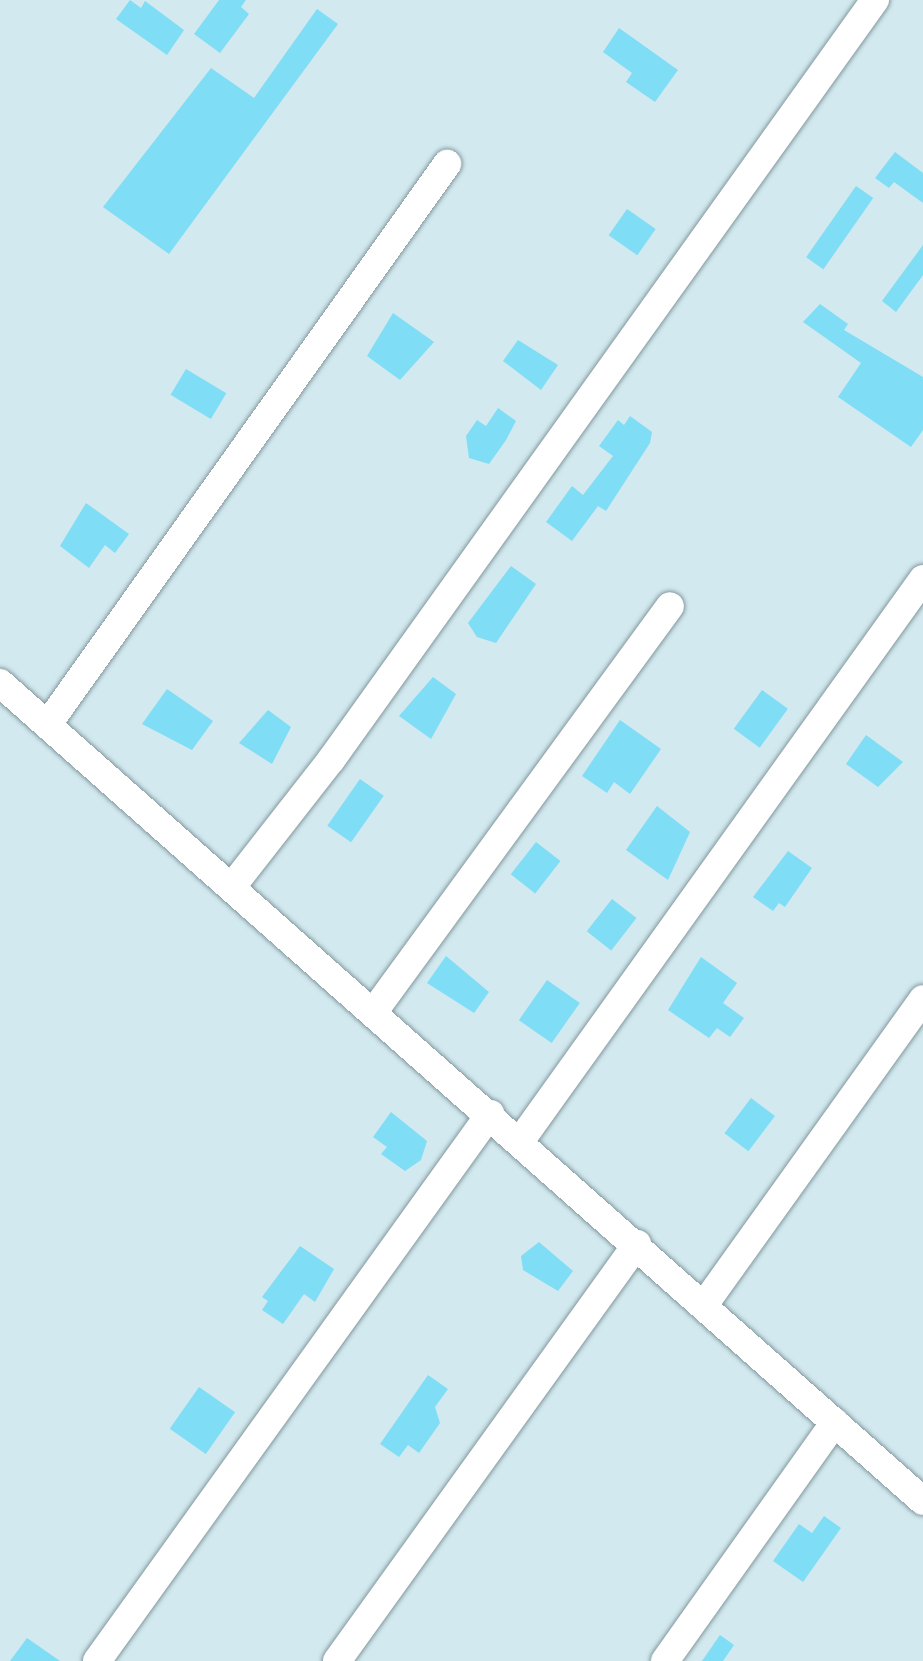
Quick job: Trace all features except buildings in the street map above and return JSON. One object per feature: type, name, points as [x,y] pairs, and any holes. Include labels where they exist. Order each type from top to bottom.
[{"type":"street","points":[[234,884],[331,760],[875,0]]},
{"type":"street","points":[[48,724],[447,164]]},
{"type":"street","points":[[521,1140],[923,579]]},
{"type":"street","points":[[375,1010],[670,606]]},
{"type":"street","points":[[0,683],[234,884],[923,1502]]},
{"type":"street","points":[[704,1305],[923,999]]},
{"type":"street","points":[[98,1661],[490,1114]]},
{"type":"street","points":[[338,1661],[637,1244]]},
{"type":"street","points":[[665,1661],[835,1422]]}]
